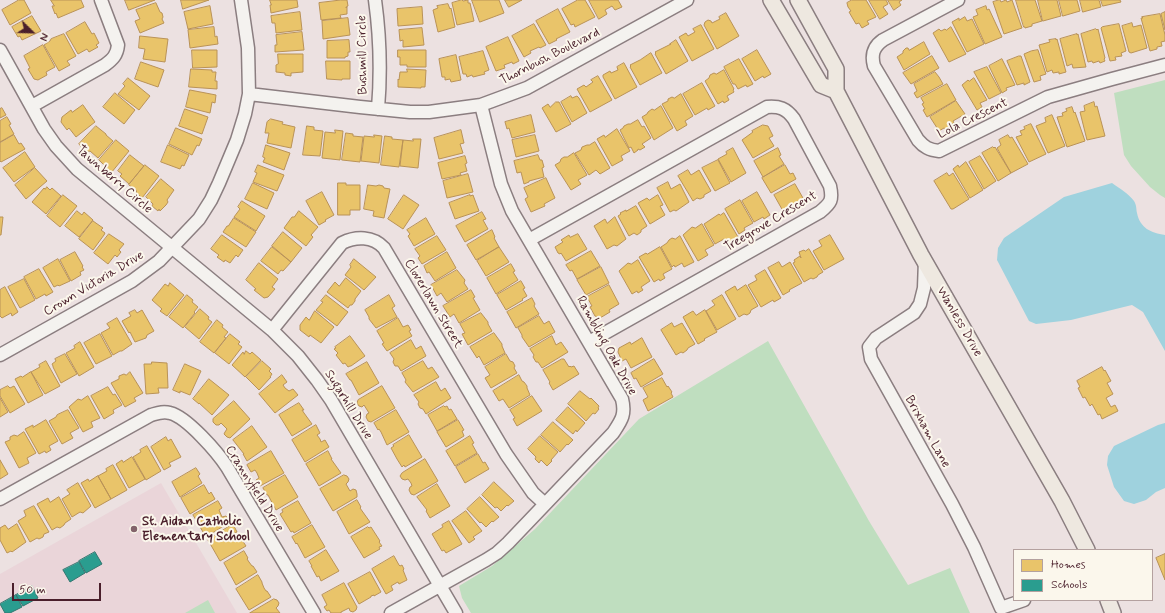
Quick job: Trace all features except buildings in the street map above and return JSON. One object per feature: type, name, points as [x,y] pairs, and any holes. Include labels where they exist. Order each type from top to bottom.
[{"type":"main road","points":[[771,0],[821,85],[836,91]]},
{"type":"main road","name":"Wanless Drive","points":[[798,0],[836,69],[836,91],[924,260],[1062,501],[1086,549]]},
{"type":"street","points":[[32,106],[113,59],[117,52],[118,45],[101,0]]},
{"type":"street","name":"Crown Victoria Drive","points":[[0,355],[132,281],[159,261],[172,248],[198,219],[211,200],[237,140],[249,94],[248,48],[241,0]]},
{"type":"street","name":"Bushmill Circle","points":[[375,0],[380,71],[378,109]]},
{"type":"street","name":"Thornbush Boulevard","points":[[249,94],[410,112],[430,112],[481,105],[527,88],[687,0]]},
{"type":"street","name":"Lola Crescent","points":[[958,0],[883,40],[874,49],[872,54],[874,66],[918,140],[923,146],[931,150],[939,151],[1048,97],[1112,78],[1165,65]]},
{"type":"street","name":"Tawnberry Circle","points":[[0,50],[44,129],[56,146],[77,169],[172,248]]},
{"type":"street","name":"Rambling Oak Drive","points":[[440,586],[497,553],[612,433],[622,419],[624,408],[622,399],[512,211],[501,184],[481,105]]},
{"type":"street","name":"Treegrove Crescent","points":[[529,240],[766,107],[777,107],[784,109],[790,113],[794,119],[830,186],[832,196],[829,205],[820,212],[589,342]]},
{"type":"street","name":"Cloverlawn Street","points":[[272,330],[342,243],[350,239],[372,239],[384,248],[506,454],[533,493],[545,504]]},
{"type":"street","name":"Sugarhill Drive","points":[[172,248],[272,330],[298,356],[317,380],[331,400],[456,613]]},
{"type":"street","name":"Brixham Lane","points":[[924,260],[924,288],[920,304],[914,314],[876,338],[869,347],[871,359],[952,504],[974,547],[995,611],[1021,601]]},
{"type":"street","name":"Crannyfield Drive","points":[[0,499],[152,415],[161,412],[170,413],[178,416],[192,428],[219,456],[228,468],[314,613]]},
{"type":"street","points":[[391,613],[440,586]]},
{"type":"shaded area","name":"St. Aidan Catholic Elementary School","points":[[161,483],[237,613],[0,613],[0,574]]},
{"type":"green space","points":[[1165,80],[1165,198],[1150,187],[1131,166],[1124,155],[1114,93]]},
{"type":"green space","points":[[768,341],[869,521],[908,585],[950,568],[970,613],[471,613],[462,598],[459,586],[492,566],[535,529],[639,419]]},
{"type":"green space","points":[[208,600],[215,613],[185,613]]},
{"type":"water","points":[[1112,183],[1132,198],[1136,206],[1138,218],[1143,226],[1155,233],[1165,235],[1165,351],[1143,312],[1132,305],[1071,320],[1036,324],[1029,321],[997,260],[998,248],[1004,238],[1064,197]]},
{"type":"water","points":[[1165,423],[1165,488],[1156,492],[1146,500],[1134,504],[1124,501],[1114,487],[1107,465],[1108,456],[1114,446]]},
{"type":"place","name":"St. Aidan Catholic Elementary School","points":[[134,529]]}]
